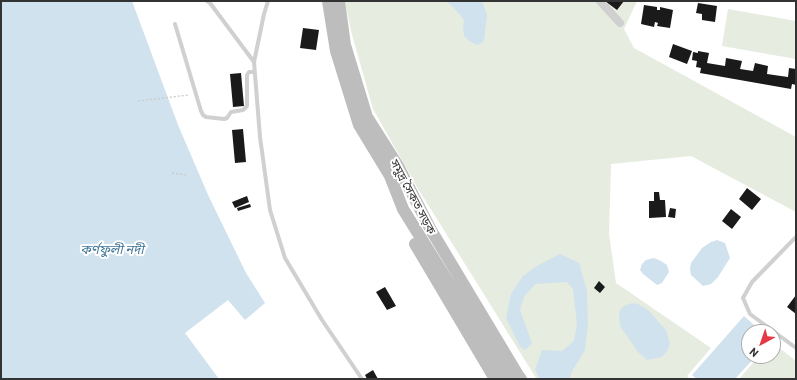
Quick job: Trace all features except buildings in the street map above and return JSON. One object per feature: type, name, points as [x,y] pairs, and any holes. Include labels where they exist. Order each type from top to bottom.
[{"type":"main road","name":"সমুদ্র সৈকত সড়ক","points":[[321,1],[326,43],[352,126],[382,171],[415,243],[495,379]]},
{"type":"main road","points":[[328,1],[336,51],[359,125],[390,176],[403,209],[508,379]]},
{"type":"main road","name":"সমুদ্র সৈকত সড়ক","points":[[339,1],[345,45],[366,117],[398,166],[439,243],[521,379]]},
{"type":"street","points":[[600,1],[620,23]]},
{"type":"lane","points":[[207,1],[210,2],[254,62]]},
{"type":"lane","points":[[268,1],[254,62],[254,72],[260,138],[270,210],[285,258],[322,320],[362,379]]},
{"type":"lane","points":[[175,24],[201,111],[206,117],[224,120],[231,112],[243,110],[247,106],[247,75],[249,72],[254,72]]},
{"type":"lane","points":[[796,237],[752,282],[744,298],[750,314],[796,348]]},
{"type":"path","points":[[138,101],[189,94]]},
{"type":"path","points":[[172,173],[187,175]]},
{"type":"shaded area","points":[[345,1],[637,1],[624,29],[634,48],[796,137],[796,212],[691,156],[611,164],[609,234],[616,283],[711,348],[687,376],[690,379],[536,378],[417,187],[373,109],[351,31]]},
{"type":"shaded area","points":[[728,9],[796,21],[796,59],[722,46]]},
{"type":"shaded area","points":[[781,349],[796,361],[796,379],[739,379],[752,364],[781,364]]},
{"type":"water","name":"কর্ণফুলী নদী","points":[[1,1],[132,1],[178,125],[209,197],[246,273],[265,303],[245,320],[228,300],[185,333],[219,379],[1,379]]},
{"type":"water","points":[[446,1],[482,1],[487,15],[484,40],[482,43],[477,45],[464,36],[464,21],[462,17]]},
{"type":"water","points":[[717,240],[725,243],[730,258],[718,277],[711,284],[703,286],[691,275],[691,263],[702,248]]},
{"type":"water","points":[[560,254],[579,263],[587,291],[588,324],[585,350],[571,373],[570,379],[540,379],[535,370],[542,350],[562,351],[574,341],[577,324],[573,289],[567,282],[535,284],[524,297],[520,310],[532,343],[525,350],[520,347],[506,318],[511,294],[523,276],[535,267]]},
{"type":"water","points":[[654,258],[667,265],[669,272],[662,283],[657,285],[640,270],[642,264],[646,260]]},
{"type":"water","points":[[632,303],[638,304],[648,310],[666,330],[670,344],[662,357],[647,360],[638,352],[620,326],[620,310],[624,306]]},
{"type":"water","points":[[744,316],[753,324],[741,324],[741,364],[749,364],[735,379],[697,379],[692,375]]}]
